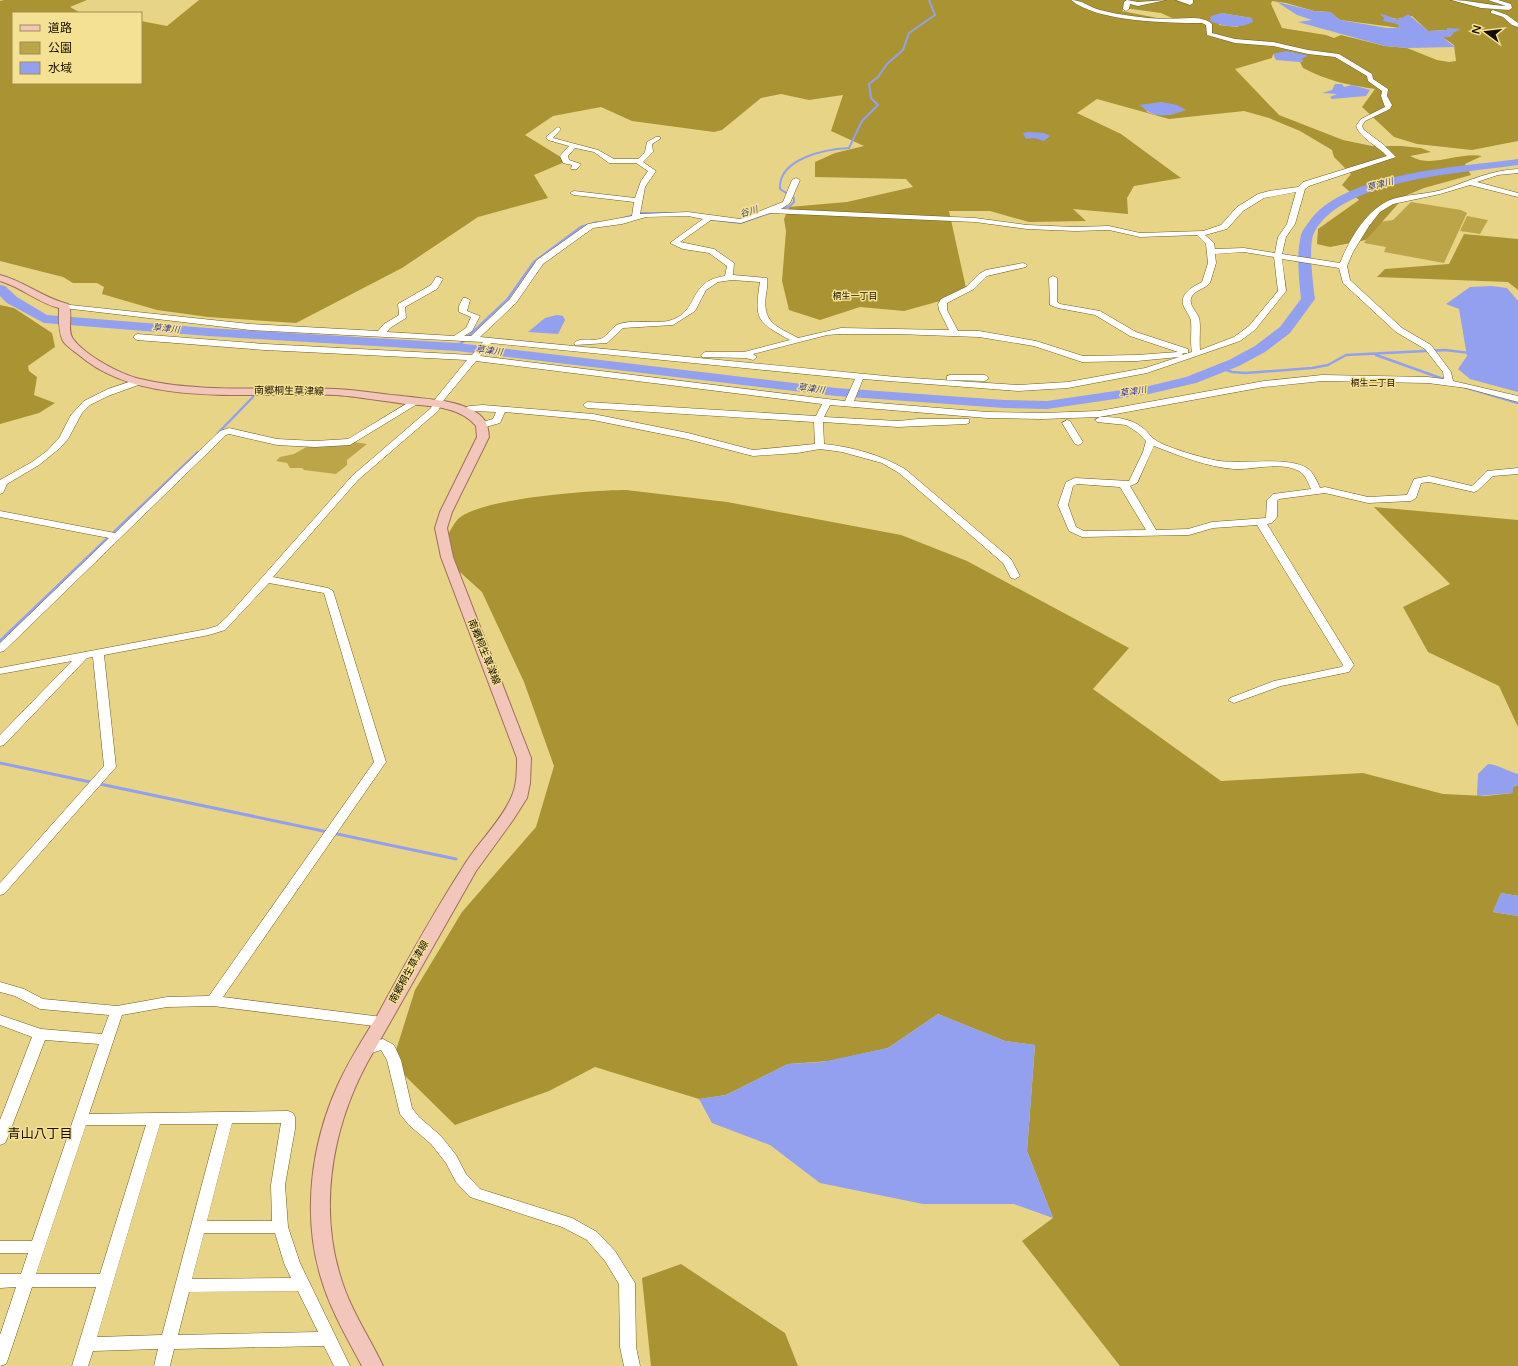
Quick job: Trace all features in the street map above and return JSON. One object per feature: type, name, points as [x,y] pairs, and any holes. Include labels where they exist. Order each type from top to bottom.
[{"type":"main road","points":[[0,278],[21,285],[44,300],[64,306]]},
{"type":"main road","name":"南郷桐生草津線","points":[[64,306],[65,331],[68,340],[91,360],[112,373],[138,382],[193,390],[337,392],[416,401],[438,404],[465,411],[476,418],[482,425],[483,437],[446,512],[441,528],[447,557],[524,758],[523,782],[519,797],[506,818],[471,866],[420,952],[365,1050],[346,1086],[336,1114],[327,1147],[322,1174],[320,1215],[327,1264],[341,1305],[373,1366]]},
{"type":"street","points":[[645,356],[746,356],[859,377],[993,387],[1038,388],[1068,385],[1147,370],[1237,339],[1262,317],[1282,290],[1278,256],[1282,237],[1291,224],[1301,190],[1306,184],[1356,167],[1392,157],[1382,146],[1360,128],[1363,120],[1388,108],[1389,105],[1384,96],[1386,90],[1370,80],[1370,75],[1337,55],[1308,52],[1273,44],[1243,42],[1214,36],[1209,34],[1209,24],[1203,21],[1164,21],[1110,14],[1097,11],[1074,0]]},
{"type":"street","points":[[1126,9],[1127,2],[1138,4],[1163,0]]},
{"type":"street","points":[[1179,0],[1189,3],[1190,0]]},
{"type":"street","points":[[1454,0],[1466,1],[1481,6],[1512,9],[1509,5],[1491,0]]},
{"type":"street","points":[[1489,9],[1505,16],[1514,24],[1518,25]]},
{"type":"street","points":[[558,129],[548,137],[550,139],[596,151],[612,161],[639,161],[649,152],[649,143],[658,138]]},
{"type":"street","points":[[574,145],[564,156],[566,161],[578,164],[574,168]]},
{"type":"street","points":[[636,217],[637,200],[645,178],[652,171],[650,168],[641,165],[639,161]]},
{"type":"street","points":[[1449,382],[1447,372],[1428,347],[1399,330],[1346,281],[1342,265],[1361,230],[1383,206],[1397,200],[1446,191],[1467,182],[1501,171],[1518,171]]},
{"type":"street","points":[[473,339],[513,301],[540,262],[591,226],[622,222],[636,217],[688,214],[708,218],[741,220],[769,211],[786,203],[793,191],[796,180]]},
{"type":"street","points":[[1467,182],[1518,195]]},
{"type":"street","points":[[769,211],[975,220],[1015,226],[1075,229],[1109,228],[1140,235],[1199,233],[1224,227],[1240,209],[1260,196],[1269,193],[1301,190]]},
{"type":"street","points":[[574,193],[637,200]]},
{"type":"street","points":[[708,218],[674,243],[686,247],[711,251],[732,265],[729,277]]},
{"type":"street","points":[[1196,352],[1194,336],[1195,319],[1187,305],[1187,298],[1193,290],[1206,282],[1212,263],[1210,243],[1199,233]]},
{"type":"street","points":[[1211,252],[1244,250],[1342,265]]},
{"type":"street","points":[[954,332],[949,320],[943,313],[943,302],[952,296],[970,289],[984,274],[1024,265]]},
{"type":"street","points":[[538,345],[597,343],[604,341],[621,326],[670,323],[693,309],[704,288],[712,282],[729,277],[764,280],[759,309],[762,319],[770,326],[796,340]]},
{"type":"street","points":[[1053,278],[1053,303],[1058,306],[1097,312],[1132,334],[1178,350],[1196,352]]},
{"type":"street","points":[[380,335],[387,326],[403,316],[401,306],[434,287],[439,279]]},
{"type":"street","points":[[455,338],[469,329],[476,316],[463,312],[463,306],[466,300]]},
{"type":"street","points":[[64,306],[250,327],[473,339],[487,343],[538,345],[834,373]]},
{"type":"street","points":[[746,356],[749,353],[796,340],[840,331],[954,332],[980,334],[1044,346],[1082,359],[1137,358],[1196,352]]},
{"type":"street","points":[[137,337],[265,347],[475,357],[666,383],[827,402],[848,402],[918,410],[987,415],[1069,416],[1099,414],[1165,403],[1224,390],[1294,380],[1322,378],[1414,379],[1449,382],[1518,399]]},
{"type":"street","points":[[0,671],[209,632],[221,628],[355,478],[438,404],[487,343]]},
{"type":"street","points":[[848,402],[859,377]]},
{"type":"street","points":[[896,380],[924,377],[985,378]]},
{"type":"street","points":[[0,491],[3,482],[32,467],[63,439],[72,420],[86,404],[114,390],[138,382]]},
{"type":"street","points":[[0,649],[223,433],[229,431],[277,442],[315,444],[350,442],[416,401]]},
{"type":"street","points":[[820,446],[818,421],[827,402]]},
{"type":"street","points":[[1091,421],[1169,406],[1165,403]]},
{"type":"street","points":[[587,405],[608,408],[818,421],[898,424],[966,421],[1067,423],[1108,419],[1127,421],[1145,434],[1151,441],[1192,457],[1214,463],[1234,466],[1282,465],[1297,467],[1304,470],[1309,475],[1317,492]]},
{"type":"street","points":[[465,411],[472,408],[502,409],[593,417],[688,436],[753,453],[797,450],[820,446],[843,449],[863,454],[885,461],[902,471],[1007,560],[1015,576]]},
{"type":"street","points":[[593,417],[608,408]]},
{"type":"street","points":[[482,425],[497,421],[502,409]]},
{"type":"street","points":[[918,410],[920,412],[950,416],[966,421]]},
{"type":"street","points":[[1067,423],[1078,442]]},
{"type":"street","points":[[1151,441],[1148,452],[1132,483],[1123,484],[1075,480],[1069,484],[1063,505],[1072,530],[1082,534],[1189,532],[1212,525],[1270,521],[1272,517],[1272,500],[1276,496],[1325,490],[1368,500],[1411,498],[1417,481],[1429,479],[1474,488],[1490,473],[1518,471]]},
{"type":"street","points":[[1123,484],[1129,491],[1152,532]]},
{"type":"street","points":[[0,514],[116,536]]},
{"type":"street","points":[[1234,700],[1278,683],[1345,670],[1349,665],[1260,521]]},
{"type":"street","points":[[213,1001],[380,762],[328,591],[266,579]]},
{"type":"street","points":[[0,891],[110,767],[98,652]]},
{"type":"street","points":[[0,742],[84,655]]},
{"type":"street","points":[[0,987],[19,992],[40,1004],[116,1011],[167,1002],[213,1001],[382,1022]]},
{"type":"street","points":[[0,1359],[116,1011]]},
{"type":"street","points":[[0,1020],[40,1034],[107,1040]]},
{"type":"street","points":[[0,1139],[40,1034]]},
{"type":"street","points":[[365,1050],[382,1044],[389,1049],[397,1072],[406,1110],[414,1121],[436,1140],[451,1159],[461,1178],[476,1193],[567,1222],[592,1236],[610,1256],[627,1283],[628,1347],[632,1366]]},
{"type":"street","points":[[80,1120],[288,1117],[288,1128],[278,1185],[280,1227],[292,1263],[327,1339],[342,1366]]},
{"type":"street","points":[[80,1366],[154,1118]]},
{"type":"street","points":[[162,1366],[184,1286],[226,1118]]},
{"type":"street","points":[[199,1227],[280,1227]]},
{"type":"street","points":[[0,1247],[38,1247]]},
{"type":"street","points":[[0,1281],[105,1280]]},
{"type":"street","points":[[184,1286],[302,1284]]},
{"type":"street","points":[[86,1344],[327,1339]]},
{"type":"green space","points":[[1411,202],[1461,210],[1467,213],[1444,263],[1384,252],[1386,247],[1364,243],[1379,222],[1393,220]]},
{"type":"green space","points":[[1467,216],[1488,220],[1480,234],[1460,231]]},
{"type":"green space","points":[[354,442],[367,444],[347,460],[347,465],[336,474],[304,470],[302,468],[290,468],[287,463],[276,461],[280,457],[294,454],[310,445]]},
{"type":"shaded area","points":[[4,0],[87,0],[70,7],[79,12],[12,12],[12,84],[142,84],[142,21],[167,26],[199,0],[1518,0],[1518,141],[1472,150],[1417,144],[1394,137],[1362,107],[1375,89],[1338,82],[1303,68],[1300,62],[1303,61],[1301,59],[1306,55],[1299,55],[1292,52],[1273,54],[1272,58],[1235,69],[1279,115],[1343,140],[1372,146],[1421,148],[1431,152],[1410,156],[1419,160],[1427,161],[1472,155],[1482,156],[1465,164],[1471,175],[1424,188],[1405,196],[1366,240],[1330,247],[1317,244],[1318,229],[1359,200],[1342,185],[1351,174],[1334,157],[1332,150],[1300,131],[1269,118],[1244,111],[1169,119],[1097,99],[1077,113],[1121,134],[1181,178],[1134,186],[1127,198],[1128,214],[1073,209],[1086,221],[1029,222],[990,211],[949,211],[966,288],[940,301],[904,311],[860,307],[820,320],[789,310],[782,281],[786,231],[784,219],[789,207],[847,202],[913,187],[906,179],[815,177],[815,162],[835,153],[864,146],[831,131],[843,95],[809,100],[781,94],[761,98],[722,130],[714,132],[632,121],[601,107],[553,116],[525,135],[567,161],[534,175],[548,198],[478,217],[402,268],[296,323],[208,317],[157,310],[102,294],[104,287],[97,283],[73,283],[63,277],[0,261],[0,1]],"holes":[[[1272,1],[1286,3],[1314,11],[1330,12],[1340,20],[1400,28],[1398,24],[1381,15],[1397,19],[1412,16],[1428,31],[1448,30],[1453,33],[1450,37],[1441,36],[1454,45],[1456,61],[1449,62],[1437,60],[1407,48],[1385,46],[1341,35],[1334,38],[1326,35],[1282,28],[1271,4]],[[1124,8],[1161,13],[1174,19],[1167,20],[1122,11]],[[1221,13],[1252,18],[1237,27],[1219,25]],[[1162,102],[1171,115],[1156,115],[1147,112],[1146,109],[1151,105]]]},
{"type":"shaded area","points":[[1464,234],[1518,239],[1518,290],[1508,282],[1377,277],[1385,269],[1449,264]]},
{"type":"shaded area","points":[[0,305],[14,308],[52,333],[55,347],[28,366],[29,371],[37,377],[34,395],[55,403],[39,413],[0,424]]},
{"type":"shaded area","points":[[626,490],[727,502],[901,535],[967,561],[1129,648],[1093,689],[1221,781],[1363,773],[1443,794],[1485,796],[1513,793],[1513,787],[1518,785],[1518,896],[1501,893],[1493,912],[1518,916],[1518,1366],[1120,1366],[1022,1241],[1053,1218],[1027,1151],[1035,1045],[1005,1041],[938,1014],[888,1048],[829,1061],[788,1064],[726,1095],[699,1099],[595,1067],[549,1091],[455,1125],[392,1063],[415,990],[462,912],[536,827],[554,766],[524,682],[482,592],[441,555],[452,527],[458,519],[470,512],[489,506],[538,497]]},
{"type":"shaded area","points":[[1374,507],[1518,520],[1518,727],[1499,686],[1428,652],[1403,607],[1450,584]]},
{"type":"shaded area","points":[[681,1264],[785,1333],[798,1366],[651,1366],[642,1278]]},
{"type":"water","points":[[1277,2],[1314,11],[1330,12],[1340,20],[1387,28],[1400,28],[1398,24],[1383,21],[1384,18],[1380,14],[1400,19],[1408,14],[1428,31],[1447,30],[1447,28],[1461,29],[1453,33],[1450,37],[1442,37],[1455,47],[1407,48],[1385,46],[1298,22],[1312,20],[1297,15]]},
{"type":"water","points":[[1221,13],[1252,18],[1253,22],[1242,26],[1232,26],[1221,25],[1210,21],[1211,16]]},
{"type":"water","points":[[1286,51],[1308,56],[1301,59],[1304,61],[1300,62],[1276,60],[1273,54]]},
{"type":"water","points":[[1335,84],[1342,84],[1344,87],[1352,85],[1370,90],[1366,96],[1332,99],[1330,97],[1337,94],[1322,93],[1332,90]]},
{"type":"water","points":[[1162,102],[1177,105],[1186,110],[1173,114],[1158,115],[1139,105]]},
{"type":"water","points":[[1023,133],[1044,133],[1050,136],[1044,141],[1034,138],[1026,139]]},
{"type":"water","points":[[1491,286],[1507,288],[1518,301],[1518,392],[1470,379],[1458,369],[1467,356],[1459,309],[1446,304],[1470,287]]},
{"type":"water","points":[[557,315],[563,316],[565,320],[558,334],[528,332],[545,318]]},
{"type":"water","points":[[1488,764],[1518,774],[1518,785],[1513,787],[1513,793],[1477,796],[1478,774]]},
{"type":"water","points":[[1501,893],[1518,896],[1518,916],[1493,912]]},
{"type":"water","points":[[938,1014],[1005,1041],[1035,1045],[1027,1151],[1053,1218],[1014,1204],[923,1204],[820,1183],[770,1145],[712,1123],[699,1099],[726,1095],[788,1064],[822,1062],[888,1048]]},
{"type":"waterway","name":"谷川","points":[[779,210],[790,206],[794,202],[794,198],[780,189],[781,178],[787,170],[795,163],[817,153],[849,148],[862,121],[878,105],[871,98],[869,84],[878,77],[887,64],[903,50],[909,33],[935,15],[929,0]]},
{"type":"waterway","name":"草津川","points":[[0,289],[12,300],[44,319],[208,332],[457,347],[836,392],[1004,404],[1047,405],[1149,390],[1191,380],[1234,363],[1260,349],[1285,330],[1308,299],[1305,268],[1307,234],[1319,216],[1345,198],[1372,186],[1412,177],[1518,162]]},
{"type":"waterway","name":"谷川","points":[[707,219],[740,223],[773,212]]},
{"type":"waterway","name":"谷川","points":[[623,218],[642,213],[672,213]]},
{"type":"waterway","name":"谷川","points":[[588,225],[597,222]]},
{"type":"waterway","name":"谷川","points":[[457,347],[507,300],[534,262],[581,227],[588,225]]},
{"type":"waterway","points":[[1221,368],[1232,372],[1246,373],[1312,368],[1328,365],[1346,355],[1445,350],[1470,353]]},
{"type":"waterway","points":[[1376,355],[1446,380]]},
{"type":"waterway","points":[[1464,387],[1518,403]]},
{"type":"waterway","points":[[218,433],[253,397]]},
{"type":"waterway","points":[[132,515],[198,452]]},
{"type":"waterway","points":[[0,641],[133,514]]},
{"type":"waterway","points":[[0,763],[456,859]]},
{"type":"district","name":"桐生一丁目","points":[[855,296]]},
{"type":"district","name":"桐生二丁目","points":[[1373,383]]},
{"type":"district","name":"青山八丁目","points":[[40,1134]]}]
